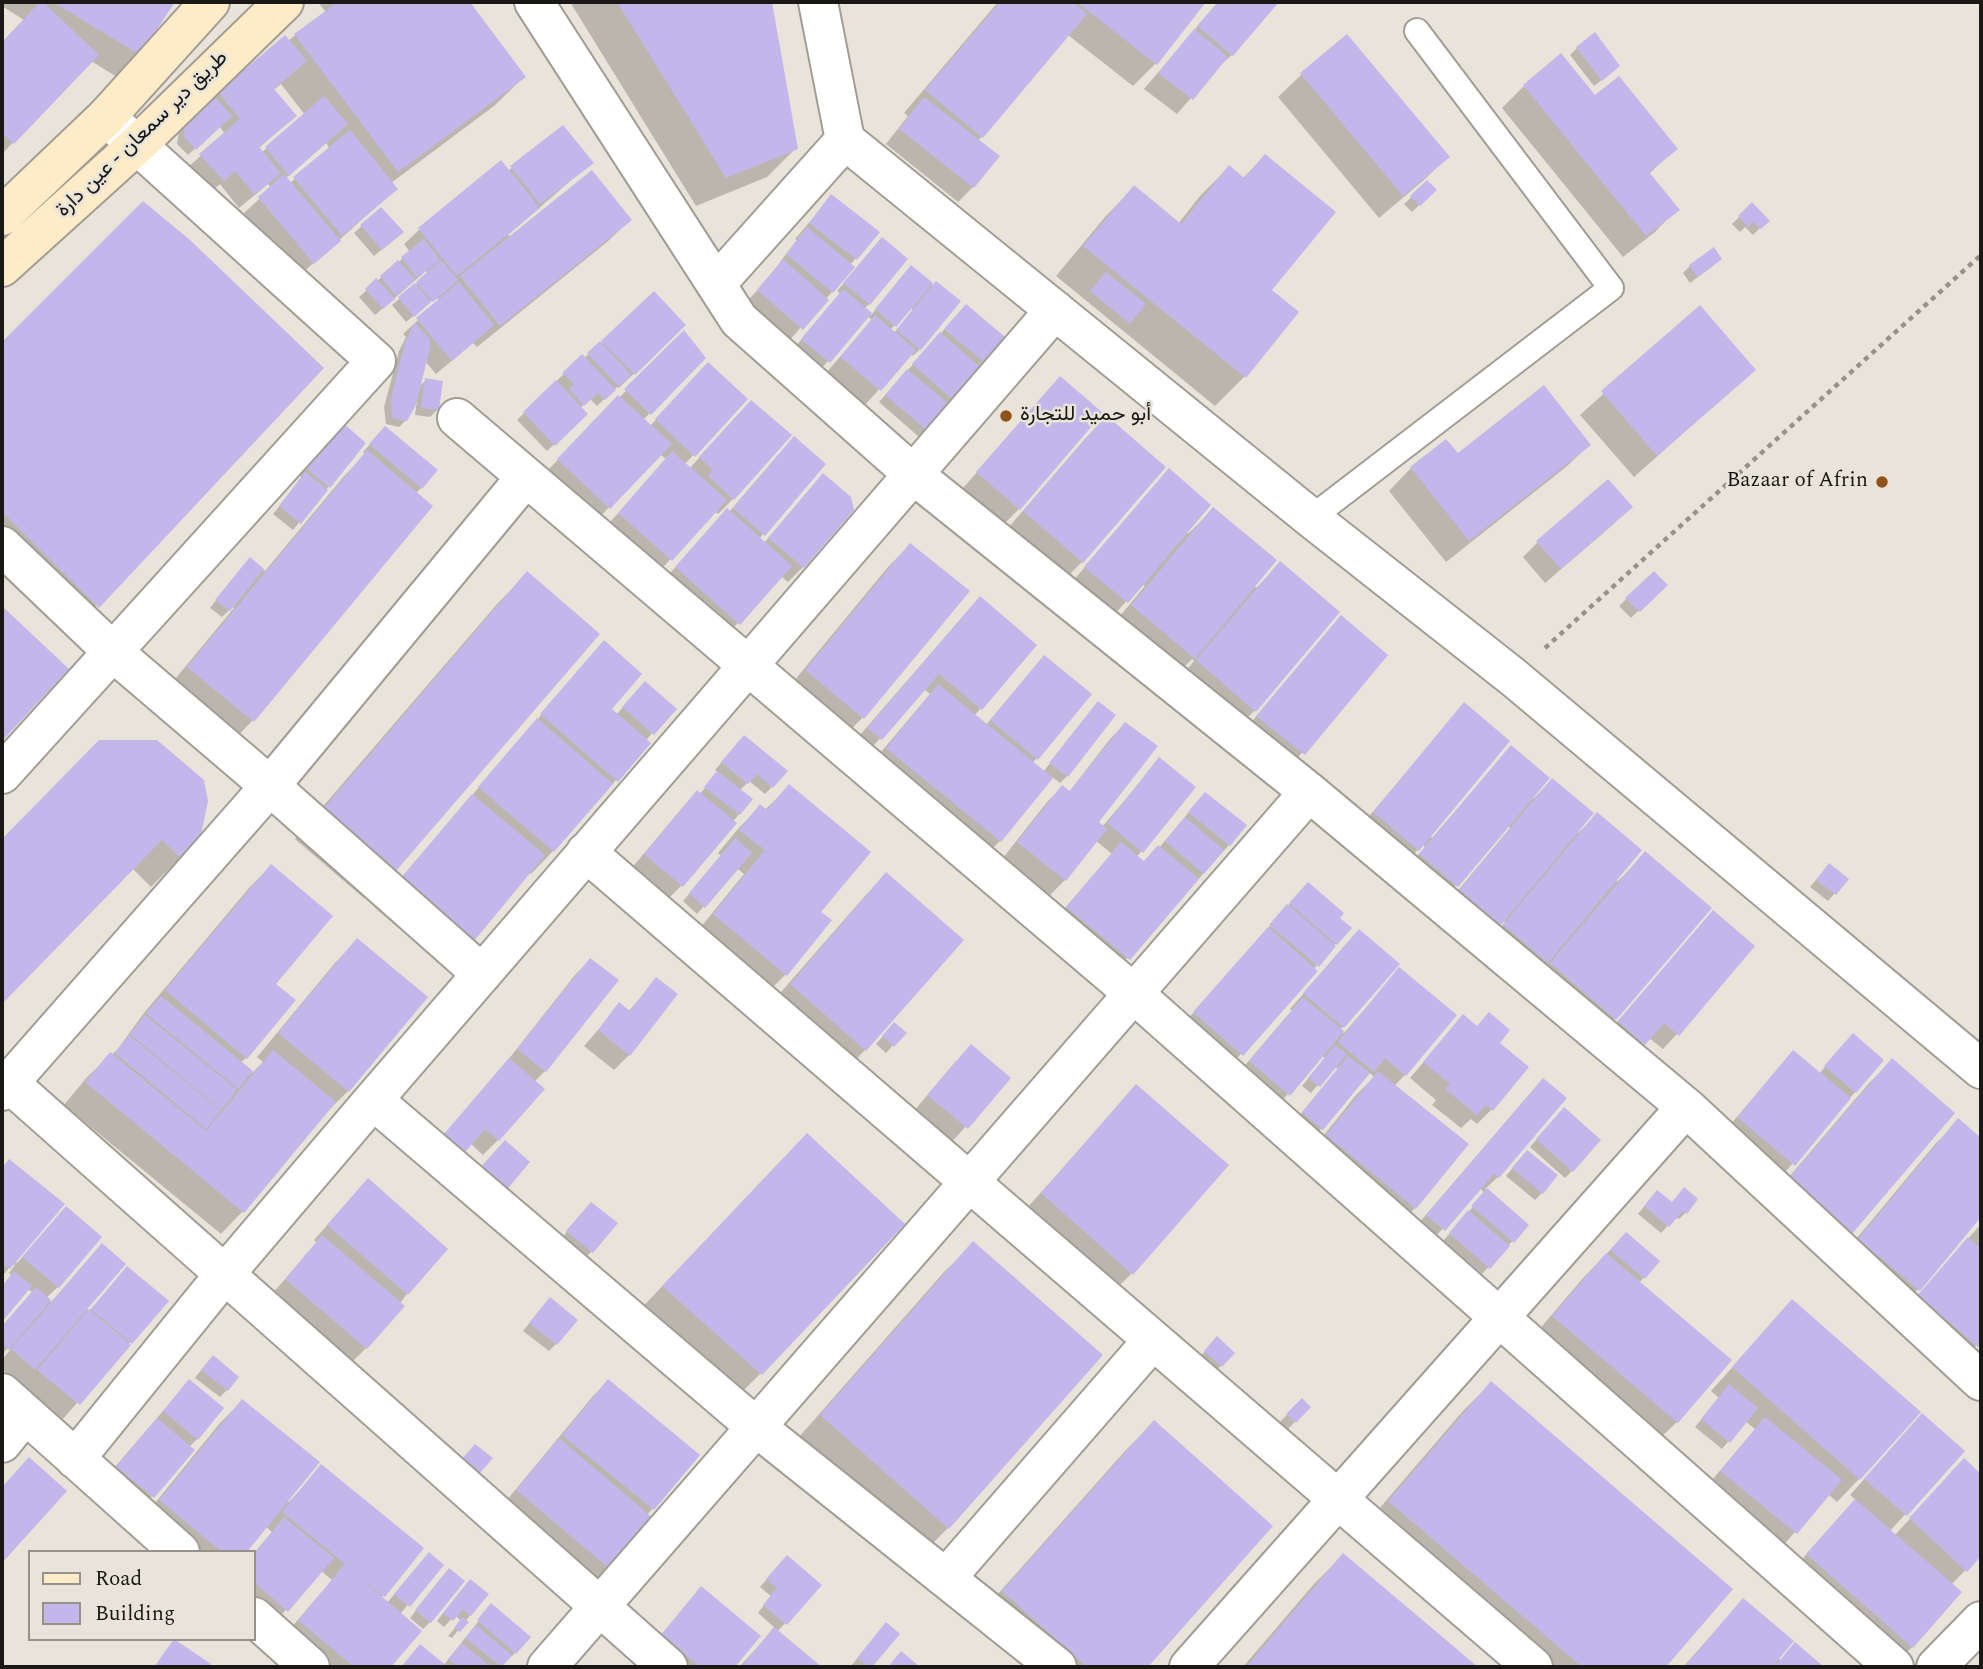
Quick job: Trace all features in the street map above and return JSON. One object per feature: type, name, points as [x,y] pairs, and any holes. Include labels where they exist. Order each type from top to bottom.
[{"type":"main road","name":"طريق دير سمعان - عين دارة","points":[[2,216],[106,117],[210,2]]},
{"type":"main road","name":"طريق دير سمعان - عين دارة","points":[[2,267],[138,144],[284,2]]},
{"type":"street","points":[[534,2],[739,320],[914,475],[1309,792],[1686,1107],[1981,1381]]},
{"type":"street","points":[[818,2],[845,140],[1311,519],[1513,677],[1981,1069]]},
{"type":"street","points":[[2,774],[376,361],[106,117]]},
{"type":"street","points":[[716,284],[845,140]]},
{"type":"street","points":[[75,1459],[224,1275],[373,1100],[1055,310]]},
{"type":"street","points":[[457,418],[1133,993],[1894,1667]]},
{"type":"street","points":[[525,478],[270,786],[5,1087],[224,1275],[668,1667]]},
{"type":"street","points":[[2,546],[113,652],[270,786],[482,974]]},
{"type":"street","points":[[547,1667],[1309,792]]},
{"type":"street","points":[[586,852],[1533,1667]]},
{"type":"street","points":[[373,1100],[755,1426],[1058,1667]]},
{"type":"street","points":[[1189,1667],[1686,1107]]},
{"type":"street","points":[[946,1578],[1153,1340]]},
{"type":"street","points":[[9,1417],[75,1459],[178,1550]]},
{"type":"street","points":[[256,1619],[310,1667]]},
{"type":"street","points":[[1936,1667],[1981,1621]]},
{"type":"lane","points":[[1311,519],[1611,288],[1416,31]]},
{"type":"path","points":[[1513,677],[1981,255]]},
{"type":"building","points":[[40,2],[99,55],[14,144],[2,133],[2,42]]},
{"type":"building","points":[[53,2],[175,2],[140,55]]},
{"type":"building","points":[[338,2],[470,2],[526,77],[398,172],[294,34]]},
{"type":"building","points":[[617,2],[772,2],[798,149],[726,178]]},
{"type":"building","points":[[1000,2],[1072,2],[1087,14],[983,138],[925,90]]},
{"type":"building","points":[[1077,2],[1206,2],[1157,65]]},
{"type":"building","points":[[1218,2],[1279,2],[1233,56],[1197,26]]},
{"type":"building","points":[[1194,29],[1228,57],[1193,100],[1158,73]]},
{"type":"building","points":[[1595,32],[1620,66],[1602,81],[1576,47]]},
{"type":"building","points":[[1347,34],[1450,157],[1403,196],[1300,73]]},
{"type":"building","points":[[285,35],[307,61],[274,89],[297,116],[259,147],[281,173],[255,195],[235,171],[224,181],[199,154],[240,119],[218,92]]},
{"type":"building","points":[[1561,53],[1595,95],[1619,76],[1678,149],[1649,172],[1680,210],[1646,236],[1523,85]]},
{"type":"building","points":[[214,96],[232,116],[196,150],[184,136],[185,123]]},
{"type":"building","points":[[324,96],[348,124],[289,176],[265,147]]},
{"type":"building","points":[[924,97],[1000,156],[974,188],[899,129]]},
{"type":"building","points":[[563,125],[594,163],[540,204],[510,166]]},
{"type":"building","points":[[350,130],[398,189],[342,236],[293,177]]},
{"type":"building","points":[[1265,154],[1336,212],[1272,290],[1299,312],[1246,378],[1083,246],[1134,185],[1181,224],[1229,165],[1244,178]]},
{"type":"building","points":[[501,160],[540,208],[457,276],[418,228]]},
{"type":"building","points":[[592,170],[632,220],[500,326],[460,276]]},
{"type":"building","points":[[284,174],[341,241],[314,264],[258,197]]},
{"type":"building","points":[[1427,180],[1437,190],[1420,206],[1410,196]]},
{"type":"building","points":[[831,194],[880,232],[857,260],[809,223]]},
{"type":"building","points":[[143,201],[190,240],[324,368],[99,608],[2,512],[2,342]]},
{"type":"building","points":[[1752,202],[1770,221],[1761,229],[1753,222],[1748,227],[1738,216]]},
{"type":"building","points":[[381,207],[404,232],[382,250],[360,225]]},
{"type":"building","points":[[807,227],[855,267],[833,293],[786,254]]},
{"type":"building","points":[[882,237],[908,259],[870,305],[843,283]]},
{"type":"building","points":[[424,239],[440,260],[417,278],[401,257]]},
{"type":"building","points":[[1714,247],[1722,259],[1698,277],[1689,265]]},
{"type":"building","points":[[783,259],[829,300],[803,330],[757,290]]},
{"type":"building","points":[[398,260],[415,280],[396,296],[380,276]]},
{"type":"building","points":[[441,260],[458,280],[433,302],[416,282]]},
{"type":"building","points":[[911,265],[933,283],[896,327],[875,309]]},
{"type":"building","points":[[1106,272],[1146,304],[1130,324],[1090,291]]},
{"type":"building","points":[[376,278],[395,299],[383,309],[365,289]]},
{"type":"building","points":[[936,281],[961,301],[921,350],[896,330]]},
{"type":"building","points":[[459,282],[494,325],[452,361],[416,318]]},
{"type":"building","points":[[415,283],[431,302],[414,317],[398,297]]},
{"type":"building","points":[[843,289],[872,313],[830,363],[801,339]]},
{"type":"building","points":[[654,291],[686,325],[635,375],[601,341]]},
{"type":"building","points":[[966,304],[1005,337],[984,362],[944,329]]},
{"type":"building","points":[[1700,305],[1756,370],[1657,456],[1601,391]]},
{"type":"building","points":[[875,315],[916,350],[881,391],[840,357]]},
{"type":"building","points":[[415,323],[430,339],[430,348],[416,405],[407,421],[392,418],[391,399],[405,342]]},
{"type":"building","points":[[684,330],[706,358],[651,415],[624,389]]},
{"type":"building","points":[[940,332],[980,367],[952,399],[912,364]]},
{"type":"building","points":[[600,341],[631,375],[619,387],[587,353]]},
{"type":"building","points":[[582,354],[616,390],[605,400],[598,393],[584,406],[569,389],[574,384],[562,373]]},
{"type":"building","points":[[708,362],[748,399],[695,457],[655,419]]},
{"type":"building","points":[[907,369],[950,405],[928,431],[885,395]]},
{"type":"building","points":[[1060,376],[1103,413],[1020,510],[976,472]]},
{"type":"building","points":[[425,378],[443,381],[439,410],[421,408]]},
{"type":"building","points":[[556,380],[588,414],[555,446],[523,412]]},
{"type":"building","points":[[1544,385],[1591,445],[1469,541],[1410,467],[1446,439],[1458,453]]},
{"type":"building","points":[[618,395],[672,444],[610,509],[557,459]]},
{"type":"building","points":[[751,400],[792,435],[734,500],[708,476],[713,470],[699,457]]},
{"type":"building","points":[[1106,415],[1166,467],[1083,563],[1023,511]]},
{"type":"building","points":[[343,423],[366,443],[330,488],[306,468]]},
{"type":"building","points":[[385,426],[438,470],[422,489],[369,444]]},
{"type":"building","points":[[794,436],[826,464],[765,536],[733,508]]},
{"type":"building","points":[[367,450],[433,506],[254,722],[187,667]]},
{"type":"building","points":[[672,451],[727,500],[672,561],[618,513]]},
{"type":"building","points":[[1169,468],[1211,505],[1128,603],[1084,567]]},
{"type":"building","points":[[305,472],[328,490],[301,524],[279,506]]},
{"type":"building","points":[[823,473],[851,497],[854,510],[804,568],[768,538]]},
{"type":"building","points":[[1608,479],[1633,507],[1561,569],[1536,541]]},
{"type":"building","points":[[1213,507],[1277,560],[1195,659],[1131,605]]},
{"type":"building","points":[[727,508],[792,566],[740,625],[675,567]]},
{"type":"building","points":[[910,543],[970,591],[864,719],[805,670]]},
{"type":"building","points":[[250,557],[264,569],[230,611],[215,600]]},
{"type":"building","points":[[1280,561],[1340,612],[1256,712],[1196,660]]},
{"type":"building","points":[[527,571],[600,634],[396,871],[323,809]]},
{"type":"building","points":[[1654,571],[1668,585],[1640,612],[1625,598]]},
{"type":"building","points":[[980,596],[1037,645],[982,710],[939,674],[882,740],[867,728]]},
{"type":"building","points":[[2,606],[69,669],[2,741]]},
{"type":"building","points":[[1341,615],[1388,655],[1305,755],[1256,716]]},
{"type":"building","points":[[604,640],[642,674],[612,709],[651,743],[618,782],[540,714]]},
{"type":"building","points":[[1044,655],[1092,694],[1038,760],[990,720]]},
{"type":"building","points":[[645,681],[677,709],[654,735],[622,707]]},
{"type":"building","points":[[938,684],[1053,778],[1001,842],[886,748]]},
{"type":"building","points":[[1098,701],[1116,715],[1068,777],[1049,763]]},
{"type":"building","points":[[1464,702],[1510,741],[1419,851],[1373,812]]},
{"type":"building","points":[[537,718],[613,784],[554,852],[478,787]]},
{"type":"building","points":[[1125,722],[1158,746],[1099,822],[1107,829],[1066,881],[1017,842],[1062,785],[1070,791]]},
{"type":"building","points":[[744,735],[788,771],[773,788],[757,774],[748,784],[721,762]]},
{"type":"building","points":[[99,740],[157,740],[204,780],[208,801],[200,840],[182,859],[162,840],[2,1004],[2,839]]},
{"type":"building","points":[[1511,745],[1550,778],[1458,887],[1419,854]]},
{"type":"building","points":[[1159,757],[1196,787],[1143,853],[1107,823]]},
{"type":"building","points":[[717,771],[753,799],[740,815],[704,787]]},
{"type":"building","points":[[1552,778],[1594,813],[1501,925],[1459,890]]},
{"type":"building","points":[[789,784],[871,852],[821,912],[832,920],[787,976],[713,914],[765,850],[739,830],[760,804],[767,810]]},
{"type":"building","points":[[697,790],[737,823],[683,887],[644,854]]},
{"type":"building","points":[[1205,792],[1247,825],[1230,846],[1188,812]]},
{"type":"building","points":[[472,794],[545,855],[470,946],[396,884]]},
{"type":"building","points":[[1597,812],[1642,850],[1548,963],[1503,925]]},
{"type":"building","points":[[1185,817],[1224,850],[1204,874],[1165,841]]},
{"type":"building","points":[[735,838],[752,853],[705,908],[689,893]]},
{"type":"building","points":[[1121,842],[1144,861],[1158,845],[1199,879],[1130,960],[1066,907]]},
{"type":"building","points":[[1645,851],[1712,908],[1616,1020],[1550,963]]},
{"type":"building","points":[[1829,863],[1849,879],[1836,895],[1816,880]]},
{"type":"building","points":[[271,864],[333,916],[276,984],[296,1000],[247,1059],[165,990]]},
{"type":"building","points":[[886,872],[964,940],[866,1051],[790,984]]},
{"type":"building","points":[[1308,882],[1344,913],[1340,918],[1352,928],[1337,945],[1289,903]]},
{"type":"building","points":[[1287,904],[1336,946],[1319,967],[1269,925]]},
{"type":"building","points":[[1713,910],[1755,946],[1679,1036],[1664,1023],[1645,1045],[1618,1021]]},
{"type":"building","points":[[1268,927],[1318,971],[1243,1056],[1193,1012]]},
{"type":"building","points":[[1359,929],[1400,964],[1344,1028],[1303,993]]},
{"type":"building","points":[[357,938],[428,997],[349,1092],[278,1033]]},
{"type":"building","points":[[590,958],[619,980],[546,1072],[517,1049]]},
{"type":"building","points":[[1399,967],[1457,1015],[1406,1076],[1385,1058],[1374,1072],[1338,1042]]},
{"type":"building","points":[[656,977],[678,994],[630,1056],[598,1030],[619,1002],[630,1011]]},
{"type":"building","points":[[161,996],[253,1071],[238,1089],[146,1013]]},
{"type":"building","points":[[1303,997],[1344,1031],[1290,1096],[1249,1061]]},
{"type":"building","points":[[1489,1012],[1510,1030],[1500,1043],[1529,1067],[1493,1111],[1486,1105],[1477,1115],[1445,1089],[1450,1084],[1423,1062],[1463,1014],[1477,1026]]},
{"type":"building","points":[[145,1015],[237,1090],[221,1110],[130,1034]]},
{"type":"building","points":[[894,1022],[907,1033],[894,1047],[882,1036]]},
{"type":"building","points":[[1853,1033],[1884,1060],[1856,1093],[1824,1066]]},
{"type":"building","points":[[129,1035],[221,1111],[206,1129],[115,1053]]},
{"type":"building","points":[[971,1044],[1011,1078],[968,1129],[927,1095]]},
{"type":"building","points":[[1335,1045],[1347,1054],[1320,1087],[1308,1078]]},
{"type":"building","points":[[273,1050],[336,1102],[244,1213],[85,1082],[110,1052],[206,1131]]},
{"type":"building","points":[[1793,1050],[1851,1098],[1795,1166],[1737,1117]]},
{"type":"building","points":[[1348,1056],[1370,1073],[1323,1130],[1302,1112]]},
{"type":"building","points":[[509,1058],[545,1089],[499,1141],[485,1129],[459,1159],[438,1141]]},
{"type":"building","points":[[1892,1058],[1955,1113],[1851,1235],[1787,1180]]},
{"type":"building","points":[[1378,1071],[1469,1144],[1416,1209],[1326,1135]]},
{"type":"building","points":[[1543,1078],[1567,1098],[1499,1178],[1494,1174],[1445,1231],[1426,1215]]},
{"type":"building","points":[[1136,1084],[1229,1165],[1133,1275],[1041,1193]]},
{"type":"building","points":[[1564,1107],[1601,1140],[1573,1172],[1536,1139]]},
{"type":"building","points":[[1958,1118],[1981,1138],[1981,1217],[1920,1291],[1858,1239]]},
{"type":"building","points":[[807,1133],[905,1224],[762,1375],[662,1286]]},
{"type":"building","points":[[505,1140],[530,1162],[504,1193],[478,1170]]},
{"type":"building","points":[[1527,1150],[1558,1175],[1543,1194],[1512,1168]]},
{"type":"building","points":[[9,1159],[65,1204],[10,1269],[2,1263],[2,1168]]},
{"type":"building","points":[[368,1178],[448,1249],[408,1295],[327,1225]]},
{"type":"building","points":[[1684,1187],[1698,1199],[1687,1214],[1683,1211],[1669,1227],[1644,1206],[1657,1190],[1672,1202]]},
{"type":"building","points":[[1487,1188],[1529,1225],[1514,1243],[1471,1206]]},
{"type":"building","points":[[591,1202],[618,1223],[593,1253],[566,1231]]},
{"type":"building","points":[[66,1206],[102,1237],[59,1288],[22,1257]]},
{"type":"building","points":[[1468,1210],[1510,1246],[1490,1269],[1449,1233]]},
{"type":"building","points":[[1626,1232],[1660,1261],[1645,1279],[1610,1250]]},
{"type":"building","points":[[322,1235],[405,1306],[367,1349],[285,1279]]},
{"type":"building","points":[[1968,1237],[1981,1249],[1981,1343],[1978,1347],[1918,1295]]},
{"type":"building","points":[[973,1241],[1103,1355],[949,1529],[820,1415]]},
{"type":"building","points":[[102,1243],[126,1264],[35,1370],[11,1349]]},
{"type":"building","points":[[1606,1253],[1732,1360],[1678,1423],[1552,1316]]},
{"type":"building","points":[[127,1266],[169,1301],[132,1344],[91,1309]]},
{"type":"building","points":[[14,1271],[32,1286],[2,1322],[2,1286]]},
{"type":"building","points":[[36,1287],[51,1300],[9,1350],[2,1344],[2,1326]]},
{"type":"building","points":[[550,1297],[578,1320],[557,1345],[529,1323]]},
{"type":"building","points":[[1792,1299],[1921,1412],[1860,1480],[1732,1367]]},
{"type":"building","points":[[89,1309],[131,1345],[80,1405],[37,1370]]},
{"type":"building","points":[[1217,1336],[1235,1353],[1222,1367],[1204,1351]]},
{"type":"building","points":[[213,1355],[239,1377],[228,1391],[201,1370]]},
{"type":"building","points":[[189,1379],[224,1408],[198,1440],[163,1411]]},
{"type":"building","points":[[608,1379],[700,1455],[654,1510],[562,1435]]},
{"type":"building","points":[[1491,1381],[1733,1589],[1666,1667],[1582,1667],[1388,1501]]},
{"type":"building","points":[[1729,1384],[1758,1408],[1730,1443],[1701,1419]]},
{"type":"building","points":[[1302,1398],[1311,1407],[1296,1423],[1286,1414]]},
{"type":"building","points":[[242,1399],[320,1462],[249,1550],[220,1550],[159,1500]]},
{"type":"building","points":[[1922,1413],[1965,1451],[1907,1516],[1864,1479]]},
{"type":"building","points":[[1765,1417],[1842,1480],[1797,1534],[1720,1471]]},
{"type":"building","points":[[157,1418],[195,1450],[154,1498],[116,1466]]},
{"type":"building","points":[[1154,1420],[1273,1526],[1148,1667],[1087,1667],[1002,1591]]},
{"type":"building","points":[[559,1438],[654,1519],[611,1570],[516,1490]]},
{"type":"building","points":[[475,1444],[493,1458],[479,1474],[461,1460]]},
{"type":"building","points":[[29,1457],[67,1491],[2,1563],[2,1487]]},
{"type":"building","points":[[1964,1458],[1981,1474],[1981,1556],[1967,1572],[1909,1518]]},
{"type":"building","points":[[321,1464],[424,1548],[385,1597],[365,1582],[422,1631],[391,1667],[354,1667],[298,1620],[345,1564],[282,1512]]},
{"type":"building","points":[[1855,1499],[1962,1592],[1913,1648],[1806,1554]]},
{"type":"building","points":[[284,1517],[334,1558],[288,1612],[256,1584],[256,1552]]},
{"type":"building","points":[[429,1552],[444,1565],[410,1607],[394,1594]]},
{"type":"building","points":[[1343,1553],[1478,1667],[1246,1667]]},
{"type":"building","points":[[787,1555],[822,1585],[787,1625],[763,1605],[777,1588],[766,1579]]},
{"type":"building","points":[[449,1568],[465,1581],[431,1623],[415,1610]]},
{"type":"building","points":[[470,1579],[489,1594],[471,1616],[463,1609],[453,1621],[443,1613]]},
{"type":"building","points":[[701,1586],[761,1636],[735,1667],[700,1667],[661,1635]]},
{"type":"building","points":[[1743,1598],[1794,1641],[1772,1667],[1684,1667]]},
{"type":"building","points":[[491,1603],[531,1637],[516,1654],[477,1620]]},
{"type":"building","points":[[462,1617],[469,1622],[460,1632],[454,1628]]},
{"type":"building","points":[[886,1622],[900,1634],[872,1667],[869,1667],[857,1658]]},
{"type":"building","points":[[476,1625],[512,1655],[502,1667],[465,1638]]},
{"type":"building","points":[[774,1627],[822,1667],[741,1667]]},
{"type":"building","points":[[173,1641],[177,1641],[211,1664],[209,1667],[154,1667]]},
{"type":"building","points":[[1795,1642],[1824,1667],[1774,1667]]},
{"type":"building","points":[[462,1643],[491,1667],[459,1667],[448,1659]]},
{"type":"building","points":[[420,1644],[448,1667],[401,1667]]},
{"type":"building","points":[[901,1651],[920,1667],[888,1667]]},
{"type":"place","name":"أبو حميد للتجارة","points":[[1006,416]]},
{"type":"place","name":"Bazaar of Afrin","points":[[1882,482]]}]
